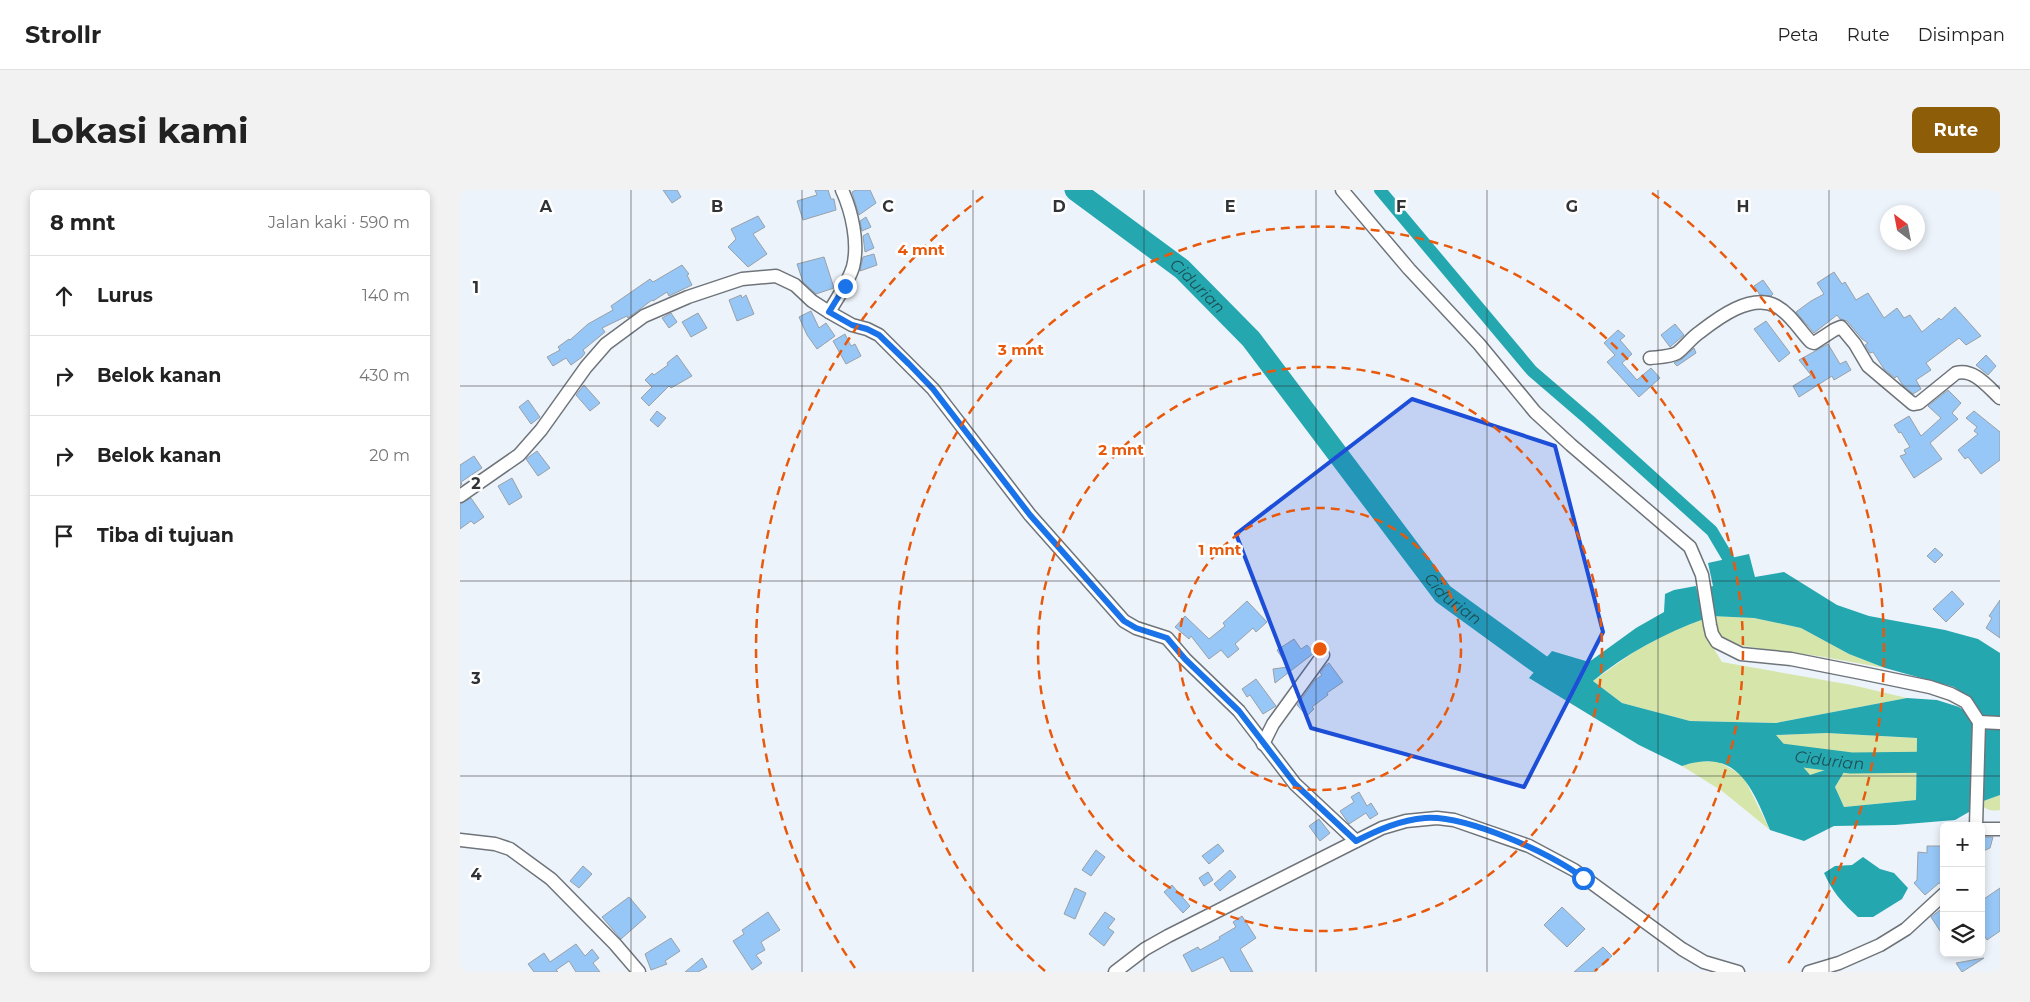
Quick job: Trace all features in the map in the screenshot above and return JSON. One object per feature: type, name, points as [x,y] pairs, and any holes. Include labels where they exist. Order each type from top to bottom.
[{"type":"street","points":[[829,312],[845,286],[855,252],[850,212],[842,190]]},
{"type":"street","points":[[1342,190],[1409,269],[1479,344],[1535,412],[1690,547],[1702,574],[1712,634],[1717,642],[1742,654],[1822,664],[1947,693],[1966,702],[1978,726],[1976,821]]},
{"type":"street","points":[[460,496],[519,455],[541,430],[586,367],[606,344],[644,316],[688,297],[742,279],[776,276],[795,285],[812,301],[829,312],[852,325],[879,335],[909,364],[933,389],[1030,515],[1124,621],[1136,628],[1167,638],[1185,659],[1239,711],[1295,784],[1356,841]]},
{"type":"street","points":[[1650,358],[1678,352],[1699,332],[1711,325],[1726,312],[1751,303],[1766,304],[1776,306],[1814,343],[1842,327],[1868,366],[1882,380],[1913,404],[1918,403],[1961,371],[1977,378],[2000,398]]},
{"type":"street","points":[[1263,744],[1273,724],[1322,655]]},
{"type":"street","points":[[1978,726],[2000,723]]},
{"type":"street","points":[[1115,972],[1153,945],[1382,828],[1406,821],[1437,818],[1454,820],[1522,844],[1574,870],[1682,949],[1704,962],[1738,972]]},
{"type":"street","points":[[1985,829],[2000,829]]},
{"type":"street","points":[[460,840],[496,844],[510,849],[538,869],[551,879],[608,937],[639,972]]},
{"type":"street","points":[[1809,972],[1839,963],[1880,946],[1906,929],[1940,898]]},
{"type":"highlighted area","points":[[1412,399],[1555,446],[1603,632],[1524,787],[1311,728],[1236,534]]},
{"type":"green space","points":[[1711,616],[1754,618],[1801,628],[1849,654],[1885,668],[1818,656],[1728,644],[1716,634]]},
{"type":"green space","points":[[1704,619],[1704,633],[1722,662],[1852,685],[1907,698],[1776,723],[1690,721],[1622,703],[1593,681],[1634,652],[1672,631]]},
{"type":"green space","points":[[1827,733],[1917,738],[1916,800],[1844,807],[1835,787],[1847,767],[1837,766],[1810,776],[1775,735]]},
{"type":"green space","points":[[1718,761],[1743,776],[1770,830],[1722,791],[1682,766],[1695,762]]},
{"type":"green space","points":[[2000,795],[2000,810],[1988,810],[1978,803]]},
{"type":"water","points":[[1749,554],[1755,577],[1784,572],[1837,605],[1869,616],[1945,630],[1978,639],[2000,653],[2000,721],[1986,720],[1970,698],[1954,687],[1885,668],[1849,654],[1801,628],[1754,618],[1711,616],[1706,588],[1713,586],[1708,563]]},
{"type":"water","points":[[1696,586],[1704,619],[1646,645],[1618,662],[1593,681],[1622,703],[1690,721],[1776,723],[1907,698],[1937,700],[1959,707],[1971,716],[1975,727],[1972,801],[1969,812],[1955,820],[1895,825],[1834,826],[1804,841],[1770,830],[1749,786],[1740,775],[1729,767],[1716,762],[1701,762],[1682,766],[1639,745],[1529,678],[1552,651],[1589,662],[1636,628],[1664,612],[1665,594],[1674,590]],"holes":[[[1827,733],[1917,738],[1916,800],[1844,807],[1835,787],[1847,767],[1837,766],[1810,775],[1776,735]]]},
{"type":"water","points":[[2000,726],[2000,795],[1978,803],[1981,727]]},
{"type":"water","points":[[1863,857],[1880,869],[1894,873],[1908,888],[1902,899],[1873,917],[1858,917],[1838,897],[1824,873],[1835,866],[1852,865]]},
{"type":"building","points":[[663,190],[677,190],[681,197],[672,203]]},
{"type":"building","points":[[815,190],[828,190],[831,199],[834,199],[836,210],[803,220],[797,201],[817,195]]},
{"type":"building","points":[[856,190],[870,190],[876,203],[859,215],[852,192]]},
{"type":"building","points":[[758,216],[765,227],[753,234],[767,254],[748,267],[728,247],[736,239],[731,229]]},
{"type":"building","points":[[866,217],[871,227],[862,231],[860,221]]},
{"type":"building","points":[[868,233],[874,248],[865,252],[863,236]]},
{"type":"building","points":[[874,254],[877,265],[860,271],[863,257]]},
{"type":"building","points":[[824,257],[834,288],[816,294],[803,282],[797,264]]},
{"type":"building","points":[[682,265],[689,274],[687,275],[692,285],[669,296],[667,292],[652,300],[628,318],[627,316],[602,328],[605,332],[583,350],[585,353],[582,357],[571,365],[566,358],[553,366],[547,357],[560,350],[558,347],[570,340],[588,324],[613,310],[611,306],[650,279],[653,282]]},
{"type":"building","points":[[1834,272],[1842,284],[1845,282],[1856,300],[1868,293],[1884,318],[1897,308],[1904,318],[1910,315],[1922,332],[1939,318],[1941,320],[1955,307],[1981,336],[1966,345],[1959,338],[1926,363],[1931,370],[1916,380],[1921,389],[1913,394],[1902,384],[1897,376],[1895,378],[1884,369],[1873,352],[1870,353],[1865,345],[1868,343],[1862,339],[1847,321],[1840,319],[1837,315],[1814,333],[1796,312],[1824,294],[1817,283]]},
{"type":"building","points":[[1763,280],[1773,294],[1771,296],[1760,295],[1754,286]]},
{"type":"building","points":[[741,295],[742,298],[746,295],[754,314],[737,321],[729,300]]},
{"type":"building","points":[[811,311],[819,328],[826,323],[835,336],[817,349],[807,335],[799,317]]},
{"type":"building","points":[[671,313],[677,322],[669,328],[662,318]]},
{"type":"building","points":[[698,313],[707,328],[691,337],[682,322]]},
{"type":"building","points":[[1766,321],[1790,353],[1779,362],[1754,329]]},
{"type":"building","points":[[1675,324],[1684,335],[1670,347],[1661,335]]},
{"type":"building","points":[[1618,330],[1625,336],[1620,340],[1632,354],[1622,363],[1637,380],[1651,368],[1660,378],[1639,397],[1607,362],[1615,355],[1604,343]]},
{"type":"building","points":[[845,334],[851,346],[855,344],[861,356],[846,364],[833,341]]},
{"type":"building","points":[[1828,344],[1840,364],[1846,361],[1851,370],[1834,380],[1832,376],[1799,397],[1793,386],[1811,375],[1799,360]]},
{"type":"building","points":[[1694,348],[1696,353],[1677,366],[1674,363],[1682,359]]},
{"type":"building","points":[[677,355],[692,376],[671,388],[669,386],[649,406],[641,398],[652,387],[645,380],[652,373],[654,375],[668,365],[667,363]]},
{"type":"building","points":[[1986,355],[1996,366],[1988,375],[1976,365]]},
{"type":"building","points":[[584,385],[600,403],[590,411],[576,395]]},
{"type":"building","points":[[1948,390],[1961,403],[1952,413],[1958,419],[1930,443],[1942,459],[1914,478],[1900,456],[1906,454],[1904,450],[1910,447],[1901,432],[1899,433],[1894,425],[1909,416],[1921,436],[1941,418],[1928,406]]},
{"type":"building","points":[[528,400],[540,417],[531,424],[519,407]]},
{"type":"building","points":[[657,411],[666,418],[658,427],[650,420]]},
{"type":"building","points":[[1974,411],[2000,432],[2000,460],[1981,474],[1968,457],[1965,459],[1958,450],[1978,434],[1974,431],[1977,427],[1966,418]]},
{"type":"building","points":[[537,451],[550,468],[538,476],[526,459]]},
{"type":"building","points":[[474,456],[482,468],[461,482],[460,486],[460,465]]},
{"type":"building","points":[[512,478],[522,497],[509,505],[498,486]]},
{"type":"building","points":[[471,498],[484,517],[474,524],[471,521],[460,529],[460,504]]},
{"type":"building","points":[[1935,548],[1943,555],[1935,563],[1927,556]]},
{"type":"building","points":[[1952,591],[1964,604],[1946,622],[1933,609]]},
{"type":"building","points":[[2000,600],[2000,638],[1986,628],[1992,618],[1989,616]]},
{"type":"building","points":[[1247,601],[1267,622],[1256,632],[1253,628],[1235,644],[1239,649],[1228,658],[1221,650],[1209,659],[1191,636],[1189,639],[1175,627],[1185,616],[1209,639],[1225,626],[1223,623]]},
{"type":"building","points":[[1294,639],[1301,649],[1307,645],[1314,653],[1275,683],[1273,669],[1288,667],[1277,650]]},
{"type":"building","points":[[1329,663],[1343,682],[1312,707],[1314,709],[1307,716],[1297,705],[1315,680],[1322,675],[1320,673]]},
{"type":"building","points":[[1256,679],[1276,706],[1263,714],[1250,695],[1247,697],[1242,689]]},
{"type":"building","points":[[1359,792],[1367,806],[1371,803],[1378,814],[1370,819],[1366,813],[1349,824],[1340,811],[1354,802],[1351,797]]},
{"type":"building","points":[[1319,819],[1330,833],[1320,841],[1309,826]]},
{"type":"building","points":[[1985,837],[1993,837],[1990,848],[1985,850]]},
{"type":"building","points":[[1218,844],[1224,851],[1209,864],[1202,856]]},
{"type":"building","points":[[1927,846],[1940,846],[1940,883],[1925,895],[1914,883],[1917,880],[1918,852],[1927,853]]},
{"type":"building","points":[[1096,850],[1105,857],[1091,876],[1082,870]]},
{"type":"building","points":[[583,866],[592,874],[579,888],[570,881]]},
{"type":"building","points":[[1230,870],[1236,877],[1220,891],[1214,884]]},
{"type":"building","points":[[1208,872],[1213,880],[1204,886],[1199,878]]},
{"type":"building","points":[[1172,885],[1190,906],[1183,913],[1164,892]]},
{"type":"building","points":[[1075,888],[1086,893],[1075,919],[1064,914]]},
{"type":"building","points":[[2000,888],[2000,931],[1987,940],[1985,937],[1985,898]]},
{"type":"building","points":[[629,897],[646,917],[621,939],[602,917]]},
{"type":"building","points":[[1562,907],[1585,929],[1567,947],[1544,925]]},
{"type":"building","points":[[1940,910],[1940,931],[1931,917]]},
{"type":"building","points":[[768,912],[780,930],[761,942],[765,950],[756,955],[762,963],[752,970],[733,941],[744,934],[742,930]]},
{"type":"building","points":[[1105,912],[1115,919],[1108,928],[1114,932],[1104,946],[1089,934]]},
{"type":"building","points":[[1242,916],[1256,938],[1240,949],[1253,972],[1231,972],[1223,957],[1192,972],[1183,955],[1198,947],[1200,950],[1220,939],[1219,937],[1236,927],[1233,922]]},
{"type":"building","points":[[671,938],[680,951],[665,961],[667,964],[651,970],[645,954]]},
{"type":"building","points":[[576,944],[585,956],[592,949],[599,958],[593,963],[600,972],[576,972],[569,961],[556,970],[558,972],[534,972],[528,964],[544,953],[550,962]]},
{"type":"building","points":[[1603,947],[1612,956],[1594,972],[1574,972]]},
{"type":"building","points":[[702,958],[707,967],[698,972],[685,972]]},
{"type":"building","points":[[1984,958],[1962,972],[1956,963]]},
{"type":"waterway","name":"Cidurian","points":[[1075,190],[1182,269],[1251,339],[1443,594],[1563,681]]},
{"type":"waterway","points":[[1380,190],[1532,371],[1712,531],[1728,558],[1731,574]]},
{"type":"waterway","name":"Cidurian","points":[[1766,752],[1851,763],[1944,762]]},
{"type":"route","points":[[845,286],[829,312],[852,325],[879,335],[909,364],[933,389],[1030,515],[1124,621],[1136,628],[1167,638],[1185,659],[1239,711],[1295,784],[1356,841],[1382,828],[1406,821],[1425,818],[1454,820],[1529,846],[1574,870],[1583,878]]}]
